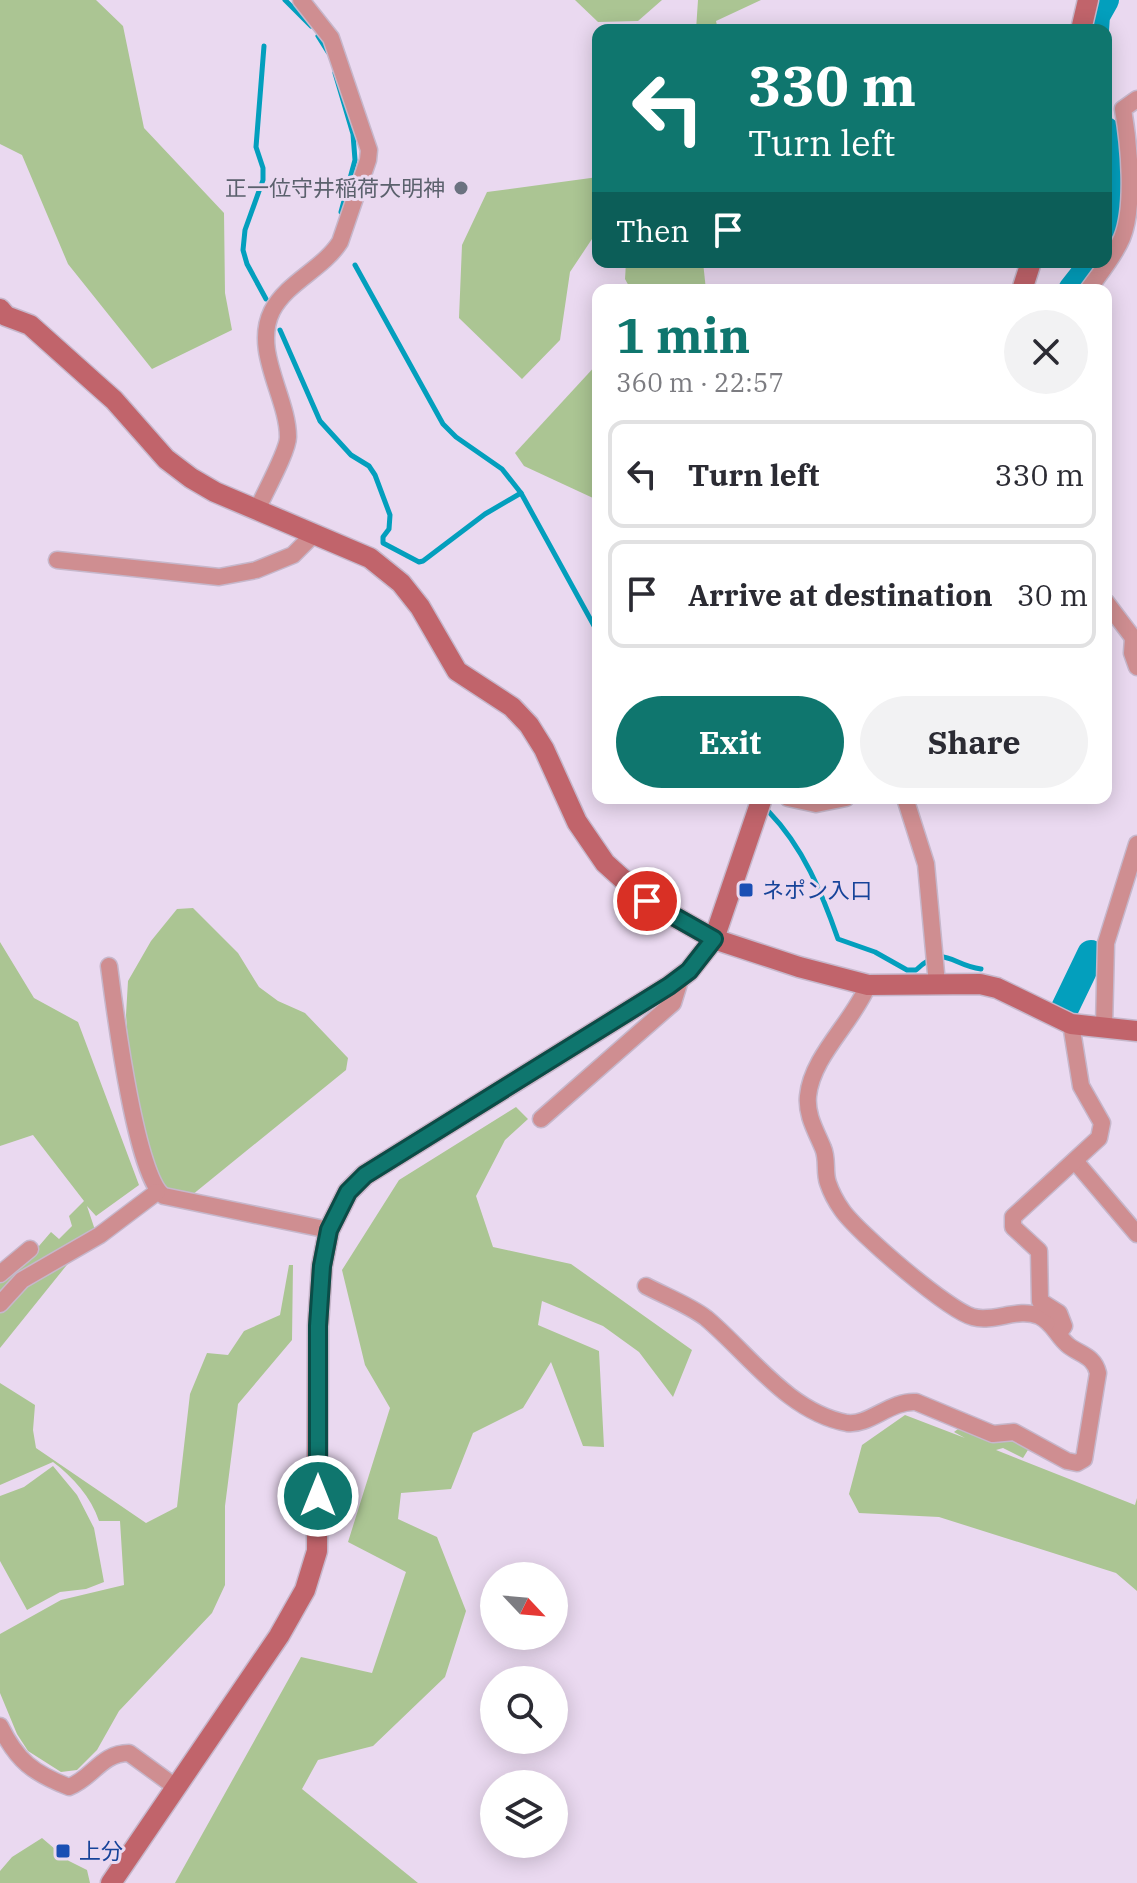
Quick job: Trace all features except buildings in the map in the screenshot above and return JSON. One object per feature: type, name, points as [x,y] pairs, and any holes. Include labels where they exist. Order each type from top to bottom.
[{"type":"street","points":[[257,510],[289,441],[287,418],[266,333],[272,311],[336,248],[369,150],[331,38],[301,0]]},
{"type":"street","points":[[1081,2],[1081,24]]},
{"type":"street","points":[[1112,256],[1128,217],[1128,137],[1123,109],[1137,99]]},
{"type":"street","points":[[2,316],[30,325],[114,400],[166,459],[215,492],[370,558],[401,583],[420,607],[457,671],[512,707],[529,725],[544,749],[577,822],[605,863],[647,901],[714,939],[799,967],[868,985],[935,966],[997,988],[1071,1024],[1137,1031]]},
{"type":"street","points":[[57,560],[219,577],[256,570],[293,555],[313,535]]},
{"type":"street","points":[[1112,610],[1135,640],[1132,653],[1137,667]]},
{"type":"street","points":[[111,1883],[279,1636],[305,1590],[317,1551],[318,1326],[322,1266],[329,1230],[348,1192],[365,1175],[689,971],[714,939],[760,804]]},
{"type":"street","points":[[907,804],[926,864],[935,966]]},
{"type":"street","points":[[1104,1027],[1106,943],[1137,844]]},
{"type":"street","points":[[109,966],[125,1074],[143,1154],[157,1192],[329,1230]]},
{"type":"street","points":[[541,1119],[673,1003],[681,977]]},
{"type":"street","points":[[654,1293],[703,1316],[795,1400],[828,1416],[854,1423],[904,1401],[916,1402],[993,1434],[1014,1432],[1067,1461],[1077,1463],[1084,1459],[1098,1373],[1088,1356],[1067,1345],[1054,1327],[1041,1317],[1029,1313],[971,1317],[922,1284],[843,1211],[828,1183],[825,1151],[808,1113],[808,1094],[827,1050],[861,1003],[868,985]]},
{"type":"street","points":[[1059,1333],[1064,1326],[1059,1313],[1040,1301],[1039,1251],[1013,1227],[1013,1217],[1099,1138],[1102,1123],[1081,1086],[1071,1024]]},
{"type":"street","points":[[1075,1161],[1137,1234]]},
{"type":"street","points":[[0,1304],[22,1280],[83,1250],[157,1192]]},
{"type":"street","points":[[0,1274],[30,1249]]},
{"type":"street","points":[[0,1726],[20,1760],[44,1777],[69,1787],[82,1782],[106,1757],[129,1753],[177,1788]]},
{"type":"green space","points":[[0,0],[96,0],[123,26],[144,128],[224,213],[225,293],[232,330],[152,369],[68,264],[22,155],[0,144]]},
{"type":"green space","points":[[575,0],[662,0],[638,21],[598,22]]},
{"type":"green space","points":[[698,0],[761,0],[716,21],[717,24],[696,24]]},
{"type":"green space","points":[[592,178],[592,239],[570,272],[560,340],[522,379],[459,318],[462,245],[487,192]]},
{"type":"green space","points":[[626,268],[704,268],[705,284],[628,284]]},
{"type":"green space","points":[[592,370],[592,498],[524,466],[515,453]]},
{"type":"green space","points":[[193,908],[238,953],[259,987],[278,1001],[305,1013],[348,1058],[346,1070],[192,1195],[167,1188],[154,1170],[129,1056],[126,1015],[128,981],[151,941],[177,909]]},
{"type":"green space","points":[[0,942],[34,998],[78,1022],[139,1185],[96,1216],[87,1206],[95,1230],[0,1348],[0,1278],[51,1232],[59,1239],[72,1226],[69,1216],[84,1201],[33,1135],[0,1146]]},
{"type":"green space","points":[[516,1107],[528,1119],[505,1140],[476,1196],[493,1247],[571,1264],[692,1350],[673,1397],[639,1352],[603,1326],[542,1301],[538,1325],[599,1351],[604,1447],[583,1446],[551,1362],[523,1408],[473,1433],[451,1489],[401,1493],[398,1519],[437,1537],[466,1611],[445,1677],[373,1746],[318,1760],[302,1789],[418,1883],[175,1883],[301,1657],[372,1673],[406,1572],[348,1542],[390,1408],[365,1365],[342,1270],[399,1180]]},
{"type":"green space","points":[[289,1265],[293,1265],[292,1340],[238,1404],[225,1506],[225,1585],[212,1613],[119,1711],[97,1750],[77,1770],[61,1772],[28,1751],[17,1734],[0,1693],[0,1634],[61,1600],[124,1585],[120,1521],[99,1521],[80,1488],[53,1462],[0,1485],[0,1383],[35,1405],[33,1430],[36,1448],[146,1523],[177,1507],[190,1394],[207,1353],[228,1355],[244,1331],[280,1315]]},
{"type":"green space","points":[[905,1415],[965,1438],[954,1432],[962,1426],[1012,1435],[1031,1445],[1023,1458],[1003,1448],[996,1450],[1135,1505],[1137,1498],[1137,1591],[1116,1573],[939,1517],[859,1513],[849,1494],[862,1445]]},
{"type":"green space","points":[[53,1466],[77,1495],[94,1528],[104,1582],[86,1589],[60,1592],[27,1610],[0,1561],[0,1496],[24,1487]]},
{"type":"green space","points":[[42,1838],[69,1861],[87,1870],[90,1883],[0,1883],[0,1871],[12,1857]]},
{"type":"waterway","points":[[285,0],[311,26]]},
{"type":"waterway","points":[[1095,24],[1096,16],[1105,0]]},
{"type":"waterway","points":[[318,36],[328,52]]},
{"type":"waterway","points":[[264,46],[256,147],[263,168],[263,180],[245,230],[243,250],[266,299]]},
{"type":"waterway","points":[[335,73],[353,134],[355,160],[341,212]]},
{"type":"waterway","points":[[1112,156],[1112,201]]},
{"type":"waterway","points":[[355,265],[443,424],[456,437],[502,469],[521,493],[592,622]]},
{"type":"waterway","points":[[1077,284],[1089,268]]},
{"type":"waterway","points":[[280,330],[320,421],[351,455],[369,466],[375,475],[390,515],[389,529],[383,543],[419,562],[423,561],[485,514],[521,493]]},
{"type":"waterway","points":[[769,812],[792,840],[810,871],[838,939],[875,952],[907,970],[916,970],[926,962],[941,957],[981,969]]},
{"type":"waterway","points":[[1065,1008],[1091,954]]},
{"type":"place","name":"正一位守井稲荷大明神","points":[[461,188]]},
{"type":"place","name":"ネポン入口","points":[[746,890]]},
{"type":"place","name":"上分","points":[[63,1851]]},
{"type":"route","points":[[318,1496],[318,1326],[322,1266],[329,1230],[348,1192],[365,1175],[689,971],[714,939],[647,901]]}]
